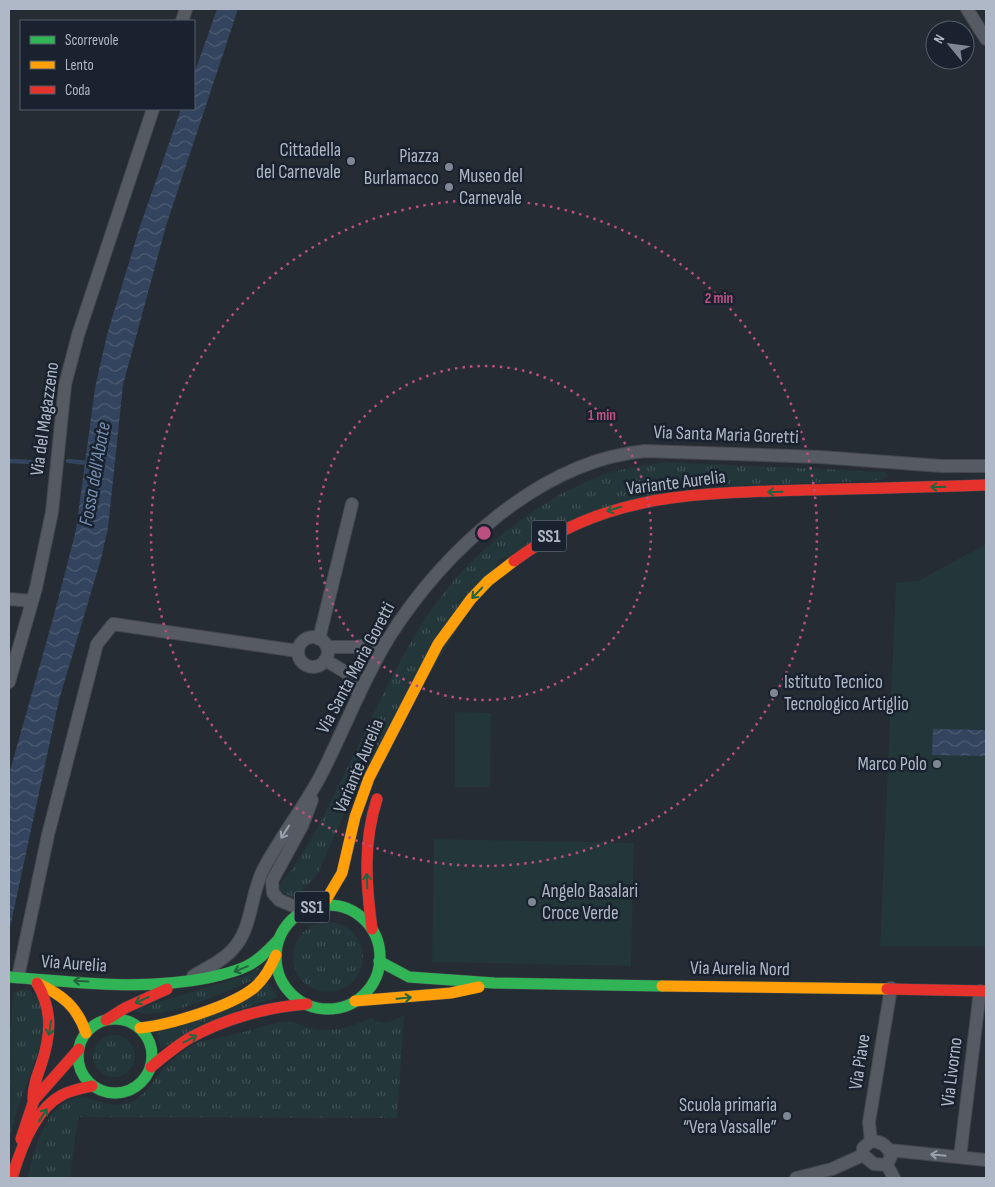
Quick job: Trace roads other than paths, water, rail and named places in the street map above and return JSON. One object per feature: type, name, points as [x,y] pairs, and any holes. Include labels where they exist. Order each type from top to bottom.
[{"type":"main road","name":"Variante Aurelia","points":[[323,905],[342,873],[355,817],[369,778],[438,644],[488,581],[538,543],[594,515],[654,499],[716,493],[986,486]]},
{"type":"main road","name":"Variante Aurelia","points":[[372,929],[367,893],[366,847],[371,818],[382,789]]},
{"type":"main road","name":"SS1","points":[[140,1028],[156,1026],[243,995],[258,984],[276,955],[280,939],[287,925],[305,911],[323,905],[337,906],[351,910],[372,929]]},
{"type":"main road","points":[[79,1049],[80,1069],[92,1086],[106,1093],[122,1093],[143,1081],[151,1067],[181,1044],[207,1030],[274,1008],[307,1004],[331,1008],[355,1001],[370,986],[377,974],[379,961],[378,944],[372,929]]},
{"type":"main road","name":"Via Aurelia","points":[[16,977],[136,986],[182,982],[229,973],[248,966],[262,957],[280,939]]},
{"type":"main road","name":"SS1","points":[[276,955],[278,970],[284,984],[294,996],[307,1004]]},
{"type":"main road","name":"Via Aurelia Nord","points":[[379,961],[409,976],[494,983],[983,991]]},
{"type":"main road","name":"Via Aurelia","points":[[16,977],[37,983],[59,993],[74,1005],[86,1033]]},
{"type":"main road","name":"Via Aurelia","points":[[106,1020],[124,1008],[182,982]]},
{"type":"main road","points":[[12,1178],[23,1130],[34,1100],[34,1090],[51,1021],[47,998],[37,983]]},
{"type":"main road","name":"Via Aurelia Nord","points":[[355,1001],[451,993],[494,983]]},
{"type":"main road","points":[[34,1100],[79,1049],[86,1033],[106,1020],[126,1020],[146,1034],[152,1050],[151,1067]]},
{"type":"main road","points":[[18,1157],[52,1101],[67,1092],[92,1086]]},
{"type":"street","points":[[967,9],[986,39]]},
{"type":"street","name":"Via del Magazzeno","points":[[9,682],[32,601],[52,512],[65,385],[78,335],[153,110]]},
{"type":"street","name":"Via Santa Maria Goretti","points":[[182,982],[226,956],[238,944],[244,931],[261,873],[320,776],[387,641],[427,585],[468,542],[533,492],[575,469],[601,459],[620,454],[659,451],[820,457],[941,466],[986,466]]},
{"type":"street","points":[[298,651],[301,660],[308,666],[318,666],[324,649],[352,504]]},
{"type":"street","points":[[9,599],[32,601]]},
{"type":"street","points":[[16,977],[48,835],[97,644],[113,624],[298,651]]},
{"type":"street","points":[[298,651],[305,640],[324,649],[347,673],[359,695]]},
{"type":"street","points":[[324,649],[356,647],[387,641]]},
{"type":"street","name":"Via Santa Maria Goretti","points":[[305,911],[279,900],[273,893],[272,881],[302,826],[320,776]]},
{"type":"street","name":"Via Piave","points":[[871,1141],[869,1122],[890,988]]},
{"type":"street","name":"Via Livorno","points":[[960,1157],[983,991]]},
{"type":"street","points":[[863,1155],[865,1145],[871,1141],[882,1144],[889,1150],[986,1160]]},
{"type":"street","points":[[889,1150],[890,1156],[887,1165],[894,1178]]},
{"type":"street","points":[[863,1155],[874,1164],[887,1165]]},
{"type":"street","points":[[796,1178],[832,1169],[863,1155]]},
{"type":"water","name":"Fossa dell'Abate","points":[[217,9],[238,9],[166,226],[123,385],[108,528],[101,559],[59,700],[9,932],[9,774],[76,530],[95,388],[107,335],[140,226],[181,110],[195,110],[195,71]]},
{"type":"water","points":[[933,729],[986,730],[985,756],[932,755]]},
{"type":"waterway","points":[[9,461],[31,462]]},
{"type":"waterway","name":"Fossa dell'Abate","points":[[68,461],[89,463]]},
{"type":"place","name":"Cittadella del Carnevale","points":[[351,161]]},
{"type":"place","name":"Piazza Burlamacco","points":[[449,167]]},
{"type":"place","name":"Museo del Carnevale","points":[[449,187]]},
{"type":"place","name":"Istituto Tecnico Tecnologico Artiglio","points":[[774,693]]},
{"type":"place","name":"Marco Polo","points":[[937,764]]},
{"type":"place","name":"Angelo Basalari Croce Verde","points":[[532,902]]},
{"type":"place","name":"Scuola primaria “Vera Vassalle”","points":[[787,1116]]}]
